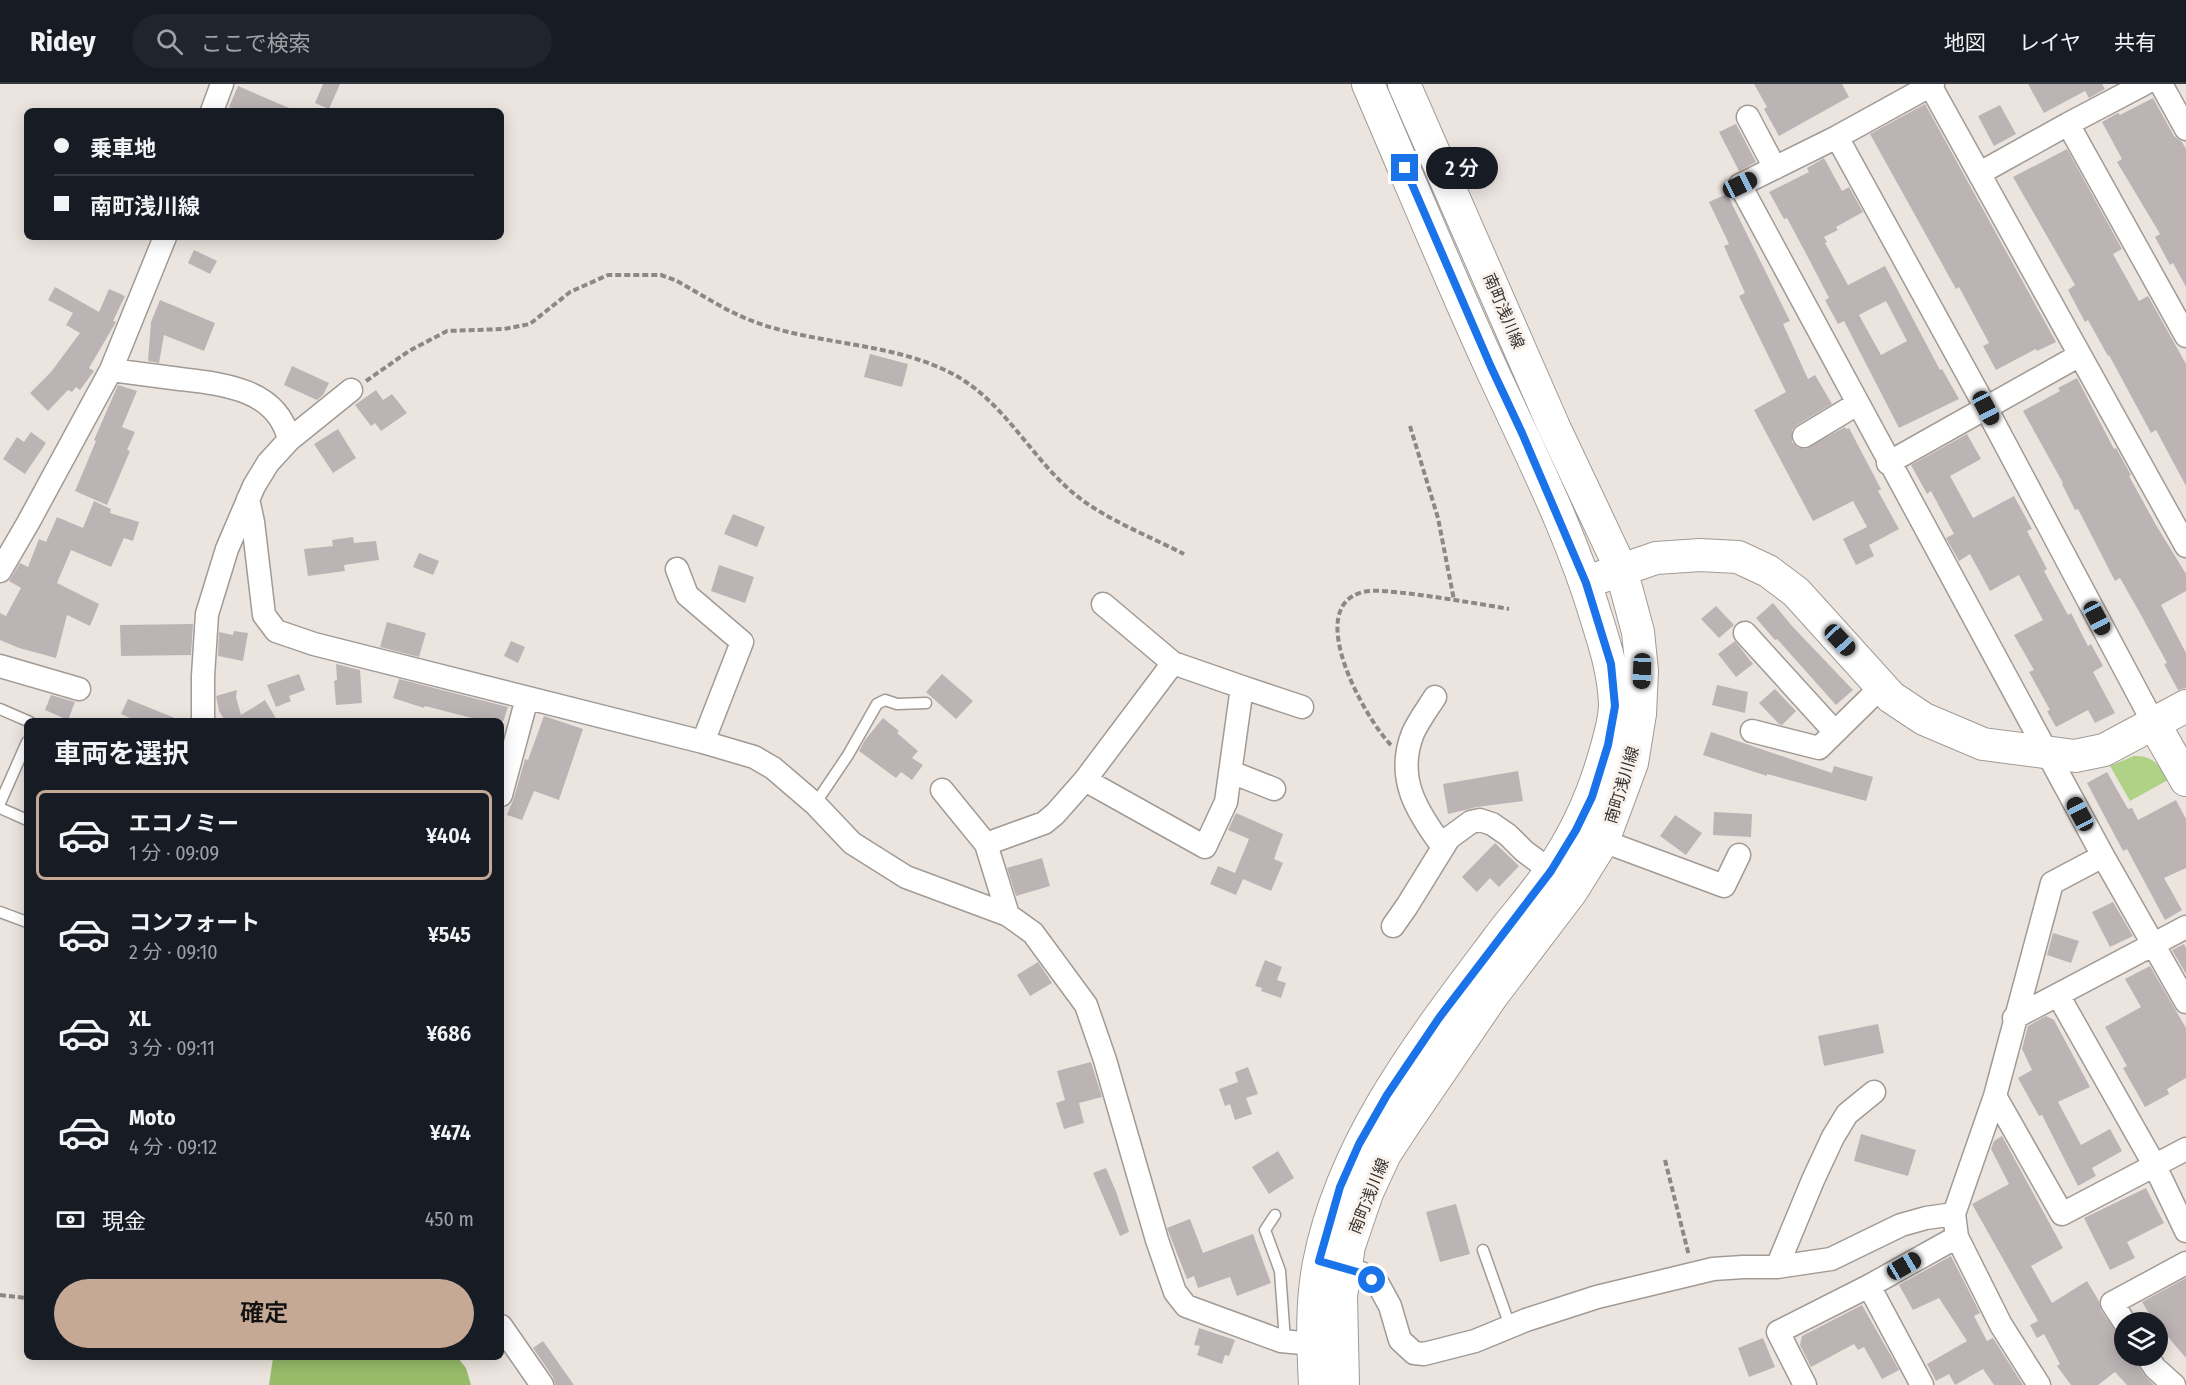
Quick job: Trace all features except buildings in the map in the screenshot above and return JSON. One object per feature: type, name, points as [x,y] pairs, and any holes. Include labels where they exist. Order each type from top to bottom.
[{"type":"street","points":[[213,108],[222,84]]},
{"type":"street","name":"南町浅川線","points":[[1315,1385],[1299,1342],[1332,1265],[1340,1187],[1359,1144],[1387,1095],[1439,1018],[1551,871],[1576,830],[1592,797],[1608,745],[1615,706],[1611,664],[1586,583],[1368,84]]},
{"type":"street","name":"南町浅川線","points":[[1332,1265],[1349,1246],[1366,1193],[1385,1154],[1492,996],[1571,892],[1603,841],[1632,763],[1640,714],[1642,671],[1638,632],[1621,569],[1554,427],[1404,84]]},
{"type":"street","points":[[1980,174],[2144,84]]},
{"type":"street","points":[[2161,84],[2186,129]]},
{"type":"street","points":[[2186,546],[1931,85],[1837,137],[1740,185],[1888,463],[2103,856],[2186,1002]]},
{"type":"street","points":[[1748,117],[1775,168]]},
{"type":"street","points":[[2068,124],[2186,336]]},
{"type":"street","points":[[1837,137],[2186,780]]},
{"type":"street","points":[[0,571],[111,370],[164,240]]},
{"type":"street","points":[[1888,463],[2080,355]]},
{"type":"street","points":[[111,370],[223,384],[244,390],[262,399],[275,412],[287,429],[289,440]]},
{"type":"street","points":[[203,718],[207,614],[227,549],[248,499],[268,463],[289,440],[351,390]]},
{"type":"street","points":[[1804,436],[1857,404]]},
{"type":"street","points":[[248,499],[253,522],[264,615],[276,631],[314,644],[703,742],[754,757],[773,768],[814,804],[852,843],[906,877],[1008,915],[1033,933],[1086,1005],[1105,1060],[1157,1240],[1175,1292],[1186,1306],[1299,1342]]},
{"type":"street","points":[[1586,583],[1656,558],[1700,555],[1738,557],[1768,571],[1796,592],[1892,697],[1924,719],[1983,744],[2075,756],[2104,750],[2186,706]]},
{"type":"street","points":[[677,569],[687,595],[742,642],[703,742]]},
{"type":"street","points":[[1103,604],[1173,663],[1302,707]]},
{"type":"street","points":[[1745,633],[1835,732]]},
{"type":"street","points":[[986,844],[1044,823],[1055,814],[1085,780],[1173,663]]},
{"type":"street","points":[[0,666],[79,689]]},
{"type":"street","points":[[1752,731],[1819,748],[1882,686]]},
{"type":"street","points":[[1085,780],[1205,847],[1226,802],[1242,687]]},
{"type":"street","points":[[1435,697],[1414,730],[1406,760],[1412,796],[1421,818],[1443,848]]},
{"type":"street","points":[[504,784],[527,698]]},
{"type":"street","points":[[1231,772],[1274,789]]},
{"type":"street","points":[[942,790],[986,844],[1008,915]]},
{"type":"street","points":[[1392,926],[1443,848],[1456,831],[1471,822],[1480,820],[1492,824],[1508,834],[1524,851],[1551,871]]},
{"type":"street","points":[[1603,841],[1724,886],[1739,855]]},
{"type":"street","points":[[2038,1385],[2001,1325],[1957,1237],[1954,1214],[1995,1096],[2014,1018],[2052,883],[2103,856]]},
{"type":"street","points":[[2014,1018],[2186,927]]},
{"type":"street","points":[[2058,994],[2155,1166],[2186,1231]]},
{"type":"street","points":[[1777,1267],[1833,1137],[1846,1114],[1874,1092]]},
{"type":"street","points":[[1995,1096],[2062,1214],[2186,1149]]},
{"type":"street","points":[[1332,1265],[1361,1273],[1378,1284],[1390,1306],[1400,1340],[1414,1353],[1424,1354],[1475,1341],[1510,1326],[1597,1297],[1713,1269],[1777,1267],[1831,1259],[1901,1225],[1954,1214]]},
{"type":"street","points":[[1805,1385],[1778,1332],[1869,1286],[1957,1237]]},
{"type":"street","points":[[2117,1312],[2112,1304],[2186,1263]]},
{"type":"street","name":"南町浅川線","points":[[1332,1265],[1341,1296],[1343,1385]]},
{"type":"street","points":[[1869,1286],[1922,1385]]},
{"type":"street","points":[[504,1330],[542,1385]]},
{"type":"street","points":[[2154,1366],[2174,1385]]},
{"type":"lane","points":[[814,804],[878,704],[885,700],[897,704],[926,703]]},
{"type":"lane","points":[[0,709],[24,719]]},
{"type":"lane","points":[[0,803],[24,749]]},
{"type":"lane","points":[[0,808],[24,819]]},
{"type":"lane","points":[[0,912],[24,921]]},
{"type":"lane","points":[[1275,1215],[1265,1230],[1280,1271],[1299,1342]]},
{"type":"lane","points":[[1483,1250],[1510,1326]]},
{"type":"path","points":[[351,390],[409,351],[447,331],[504,329],[530,324],[570,292],[587,283],[608,275],[661,274],[756,322],[887,352],[929,363],[951,373],[1004,415],[1072,492],[1096,509],[1184,554]]},
{"type":"path","points":[[1410,426],[1438,518],[1454,600]]},
{"type":"path","points":[[1406,760],[1384,738],[1353,689],[1340,650],[1338,631],[1340,611],[1350,598],[1364,592],[1385,591],[1509,609]]},
{"type":"path","points":[[1665,1160],[1694,1274]]},
{"type":"path","points":[[0,1295],[24,1298]]},
{"type":"green space","points":[[2134,756],[2151,759],[2168,780],[2130,801],[2110,766]]},
{"type":"green space","points":[[273,1360],[460,1360],[466,1368],[471,1385],[269,1385]]},
{"type":"route","points":[[1372,1280],[1361,1273],[1319,1261],[1340,1187],[1359,1144],[1387,1095],[1439,1018],[1551,871],[1576,830],[1592,797],[1608,745],[1615,706],[1611,664],[1586,583],[1405,168]]}]
